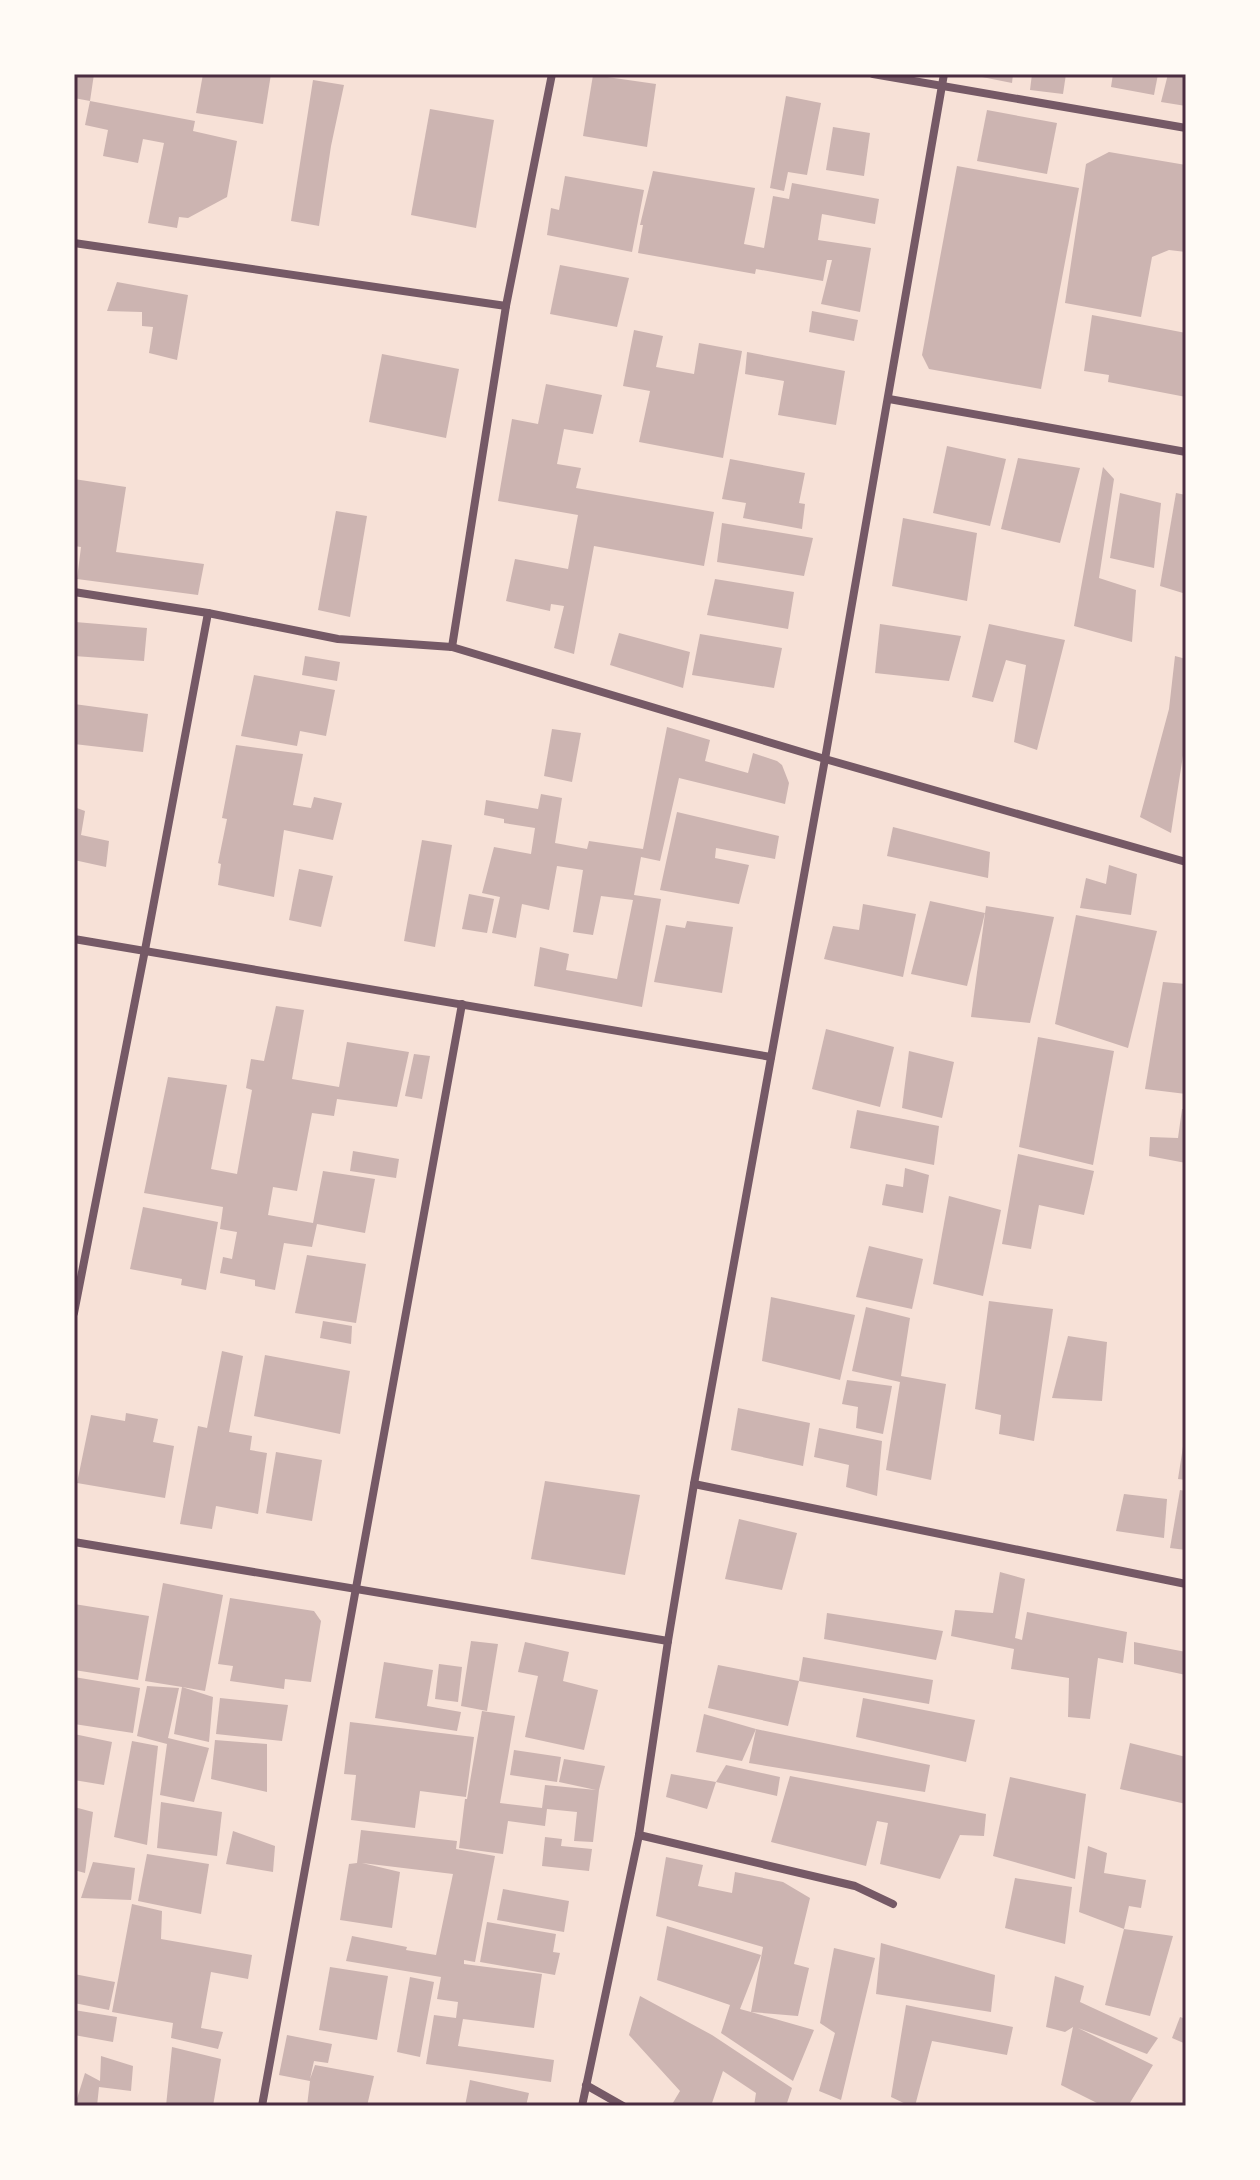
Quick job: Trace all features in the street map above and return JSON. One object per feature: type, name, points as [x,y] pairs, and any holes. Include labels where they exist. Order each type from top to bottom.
[{"type":"street","points":[[452,647],[506,306],[552,74]]},
{"type":"street","points":[[873,74],[1186,128]]},
{"type":"street","points":[[582,2106],[639,1835],[694,1484],[889,399],[944,74]]},
{"type":"street","points":[[74,243],[506,306]]},
{"type":"street","points":[[889,399],[1186,452]]},
{"type":"street","points":[[74,592],[208,613],[338,639],[452,647],[825,759],[1186,862]]},
{"type":"street","points":[[74,1313],[208,613]]},
{"type":"street","points":[[74,939],[771,1057]]},
{"type":"street","points":[[262,2106],[462,1004]]},
{"type":"street","points":[[694,1484],[1186,1584]]},
{"type":"street","points":[[74,1542],[668,1641]]},
{"type":"street","points":[[639,1835],[855,1886],[893,1904]]},
{"type":"street","points":[[586,2085],[623,2106]]},
{"type":"building","points":[[74,74],[94,74],[90,101],[74,98]]},
{"type":"building","points":[[203,74],[271,74],[263,124],[196,113]]},
{"type":"building","points":[[983,74],[1013,74],[1012,83],[982,77]]},
{"type":"building","points":[[1032,74],[1066,74],[1063,94],[1030,90]]},
{"type":"building","points":[[1113,74],[1158,74],[1154,95],[1111,87]]},
{"type":"building","points":[[1168,74],[1186,74],[1186,106],[1161,102]]},
{"type":"building","points":[[593,75],[656,84],[647,147],[583,136]]},
{"type":"building","points":[[313,80],[344,85],[319,226],[291,221]]},
{"type":"building","points":[[786,96],[821,103],[807,175],[788,172],[784,191],[770,188]]},
{"type":"building","points":[[90,101],[195,121],[193,131],[237,141],[227,197],[188,218],[179,217],[177,228],[148,223],[164,143],[143,139],[138,163],[103,156],[108,130],[85,125]]},
{"type":"building","points":[[430,109],[494,120],[476,228],[411,215]]},
{"type":"building","points":[[987,110],[1057,123],[1047,174],[977,161]]},
{"type":"building","points":[[833,127],[870,133],[864,176],[826,170]]},
{"type":"building","points":[[1109,152],[1186,165],[1186,252],[1169,250],[1152,257],[1141,317],[1065,303],[1086,164]]},
{"type":"building","points":[[957,166],[1079,188],[1041,389],[929,369],[922,355]]},
{"type":"building","points":[[653,171],[755,188],[744,244],[764,248],[773,196],[789,199],[792,183],[879,199],[875,224],[822,214],[818,240],[871,248],[860,312],[821,304],[832,260],[827,260],[823,281],[756,269],[755,274],[638,253],[643,225],[640,225]]},
{"type":"building","points":[[565,176],[644,190],[632,252],[547,235],[551,208],[559,210]]},
{"type":"building","points":[[560,265],[629,278],[617,327],[550,314]]},
{"type":"building","points":[[117,282],[188,295],[177,360],[149,353],[153,327],[142,326],[142,312],[107,311]]},
{"type":"building","points":[[812,311],[858,320],[854,341],[809,332]]},
{"type":"building","points":[[1092,315],[1186,333],[1186,397],[1108,382],[1109,375],[1084,371]]},
{"type":"building","points":[[634,330],[663,336],[656,367],[694,374],[699,343],[742,351],[723,458],[639,442],[650,391],[623,386]]},
{"type":"building","points":[[747,352],[845,371],[836,425],[778,415],[784,381],[745,374]]},
{"type":"building","points":[[382,354],[459,369],[446,438],[369,422]]},
{"type":"building","points":[[546,384],[602,395],[593,434],[564,429],[557,464],[581,468],[576,488],[714,512],[704,566],[594,546],[574,654],[554,648],[564,606],[551,604],[550,611],[506,601],[515,559],[568,569],[578,515],[498,501],[512,419],[538,424]]},
{"type":"building","points":[[947,446],[1006,459],[990,526],[933,513]]},
{"type":"building","points":[[1018,458],[1080,468],[1060,543],[1001,529]]},
{"type":"building","points":[[730,459],[805,473],[799,503],[805,504],[802,529],[743,518],[746,503],[722,499]]},
{"type":"building","points":[[1103,467],[1114,479],[1099,578],[1136,590],[1132,642],[1074,626]]},
{"type":"building","points":[[74,479],[126,487],[116,552],[204,564],[198,595],[77,579],[81,547],[74,546]]},
{"type":"building","points":[[1120,493],[1161,503],[1154,568],[1110,558]]},
{"type":"building","points":[[1176,493],[1186,495],[1186,594],[1160,586]]},
{"type":"building","points":[[336,511],[367,516],[350,617],[318,610]]},
{"type":"building","points":[[903,518],[977,533],[967,601],[892,586]]},
{"type":"building","points":[[722,523],[813,538],[804,576],[717,562]]},
{"type":"building","points":[[715,579],[794,592],[788,629],[707,615]]},
{"type":"building","points":[[75,622],[147,628],[144,661],[74,656]]},
{"type":"building","points":[[880,624],[961,636],[949,681],[875,673]]},
{"type":"building","points":[[989,624],[1065,640],[1037,750],[1014,742],[1026,665],[1006,660],[993,702],[972,697]]},
{"type":"building","points":[[619,633],[690,652],[683,688],[610,665]]},
{"type":"building","points":[[700,634],[782,648],[774,688],[692,675]]},
{"type":"building","points":[[305,656],[340,662],[337,681],[302,675]]},
{"type":"building","points":[[1175,656],[1186,659],[1186,736],[1171,833],[1140,817],[1169,709]]},
{"type":"building","points":[[254,675],[335,690],[326,736],[300,731],[297,746],[241,736]]},
{"type":"building","points":[[74,704],[148,714],[143,752],[74,744]]},
{"type":"building","points":[[667,727],[710,740],[705,761],[748,773],[753,753],[777,761],[782,765],[789,783],[785,804],[679,778],[660,861],[641,857],[634,895],[661,899],[642,1007],[534,986],[540,947],[569,954],[566,970],[617,979],[633,900],[601,896],[593,935],[573,932],[583,870],[557,866],[549,910],[522,904],[516,938],[492,933],[500,897],[482,893],[494,847],[531,854],[535,828],[504,823],[504,819],[484,815],[486,800],[538,809],[541,794],[562,798],[555,843],[587,849],[589,841],[643,849]]},
{"type":"building","points":[[552,729],[581,733],[572,782],[544,776]]},
{"type":"building","points":[[236,745],[303,754],[293,805],[311,808],[314,797],[342,803],[333,840],[284,830],[274,897],[218,885],[221,864],[218,863],[227,819],[222,818]]},
{"type":"building","points":[[74,807],[85,811],[81,835],[109,841],[106,867],[74,860]]},
{"type":"building","points":[[677,812],[779,836],[775,859],[716,848],[715,858],[749,865],[739,904],[660,890]]},
{"type":"building","points":[[893,827],[990,852],[988,878],[887,856]]},
{"type":"building","points":[[422,840],[452,845],[435,947],[404,941]]},
{"type":"building","points":[[1109,865],[1137,874],[1131,915],[1080,908],[1086,878],[1106,884]]},
{"type":"building","points":[[299,869],[333,876],[321,927],[289,920]]},
{"type":"building","points":[[469,894],[494,899],[487,933],[462,929]]},
{"type":"building","points":[[930,901],[985,913],[967,986],[911,974]]},
{"type":"building","points":[[863,904],[916,914],[903,977],[824,959],[833,926],[859,930]]},
{"type":"building","points":[[986,906],[1054,917],[1030,1023],[971,1017]]},
{"type":"building","points":[[1076,915],[1157,931],[1128,1048],[1055,1024]]},
{"type":"building","points":[[687,921],[733,927],[722,993],[654,982],[666,925],[685,928]]},
{"type":"building","points":[[1163,982],[1186,984],[1186,1094],[1145,1089]]},
{"type":"building","points":[[276,1006],[304,1010],[292,1079],[339,1087],[347,1042],[409,1052],[397,1107],[337,1099],[334,1116],[312,1113],[297,1191],[273,1187],[268,1215],[313,1223],[323,1171],[375,1179],[365,1233],[317,1224],[312,1247],[284,1243],[275,1290],[255,1286],[255,1280],[220,1273],[223,1257],[232,1259],[237,1232],[220,1229],[223,1207],[144,1193],[168,1077],[227,1085],[211,1169],[237,1174],[252,1090],[246,1088],[251,1059],[264,1061]]},
{"type":"building","points":[[826,1029],[894,1047],[880,1107],[812,1089]]},
{"type":"building","points":[[1038,1037],[1114,1051],[1093,1165],[1019,1147]]},
{"type":"building","points":[[909,1051],[954,1062],[942,1118],[902,1108]]},
{"type":"building","points":[[414,1054],[430,1056],[422,1099],[405,1096]]},
{"type":"building","points":[[1182,1109],[1186,1109],[1186,1163],[1149,1156],[1150,1137],[1178,1138]]},
{"type":"building","points":[[857,1110],[939,1126],[934,1165],[850,1148]]},
{"type":"building","points":[[353,1151],[399,1159],[396,1178],[350,1171]]},
{"type":"building","points":[[1018,1154],[1094,1171],[1084,1215],[1039,1205],[1031,1249],[1002,1244]]},
{"type":"building","points":[[905,1168],[929,1175],[923,1213],[882,1205],[886,1184],[903,1187]]},
{"type":"building","points":[[949,1196],[1001,1210],[983,1296],[933,1284]]},
{"type":"building","points":[[143,1207],[218,1222],[206,1290],[181,1285],[182,1279],[130,1269]]},
{"type":"building","points":[[869,1246],[923,1259],[912,1309],[856,1297]]},
{"type":"building","points":[[307,1255],[366,1264],[356,1323],[295,1313]]},
{"type":"building","points":[[771,1297],[855,1315],[840,1380],[762,1361]]},
{"type":"building","points":[[989,1301],[1053,1309],[1034,1441],[999,1434],[1001,1415],[975,1409]]},
{"type":"building","points":[[866,1307],[910,1318],[901,1376],[946,1384],[931,1480],[886,1470],[900,1382],[852,1371]]},
{"type":"building","points":[[323,1321],[352,1326],[351,1344],[320,1338]]},
{"type":"building","points":[[1068,1336],[1107,1342],[1102,1401],[1052,1398]]},
{"type":"building","points":[[222,1351],[243,1356],[229,1432],[252,1436],[250,1450],[267,1453],[258,1514],[216,1506],[212,1529],[180,1524],[198,1426],[207,1428]]},
{"type":"building","points":[[265,1355],[350,1371],[340,1434],[254,1416]]},
{"type":"building","points":[[847,1380],[892,1386],[883,1434],[856,1428],[858,1407],[842,1404]]},
{"type":"building","points":[[738,1408],[810,1423],[803,1466],[731,1450]]},
{"type":"building","points":[[126,1413],[158,1419],[153,1442],[174,1446],[165,1498],[77,1483],[91,1415],[125,1421]]},
{"type":"building","points":[[819,1428],[882,1441],[877,1496],[846,1487],[849,1465],[814,1457]]},
{"type":"building","points":[[1186,1440],[1186,1480],[1178,1479]]},
{"type":"building","points":[[276,1452],[322,1460],[312,1521],[266,1513]]},
{"type":"building","points":[[545,1481],[640,1495],[625,1575],[531,1559]]},
{"type":"building","points":[[1180,1490],[1186,1491],[1186,1550],[1170,1548]]},
{"type":"building","points":[[1124,1494],[1167,1499],[1164,1538],[1116,1531]]},
{"type":"building","points":[[739,1519],[797,1533],[782,1590],[725,1579]]},
{"type":"building","points":[[1000,1572],[1025,1579],[1015,1638],[1022,1640],[1027,1612],[1127,1632],[1123,1663],[1098,1658],[1090,1719],[1068,1717],[1069,1678],[1011,1669],[1014,1649],[951,1636],[955,1610],[993,1613]]},
{"type":"building","points":[[163,1583],[223,1595],[205,1691],[145,1681]]},
{"type":"building","points":[[230,1598],[314,1611],[321,1621],[311,1682],[285,1679],[284,1689],[230,1681],[233,1666],[218,1664]]},
{"type":"building","points":[[74,1604],[149,1616],[138,1680],[74,1670]]},
{"type":"building","points":[[827,1613],[943,1631],[936,1660],[824,1639]]},
{"type":"building","points":[[471,1641],[498,1644],[487,1711],[461,1706]]},
{"type":"building","points":[[525,1642],[569,1652],[563,1681],[598,1690],[584,1750],[525,1737],[538,1676],[518,1672]]},
{"type":"building","points":[[1134,1642],[1186,1652],[1186,1675],[1134,1664]]},
{"type":"building","points":[[803,1657],[933,1680],[929,1704],[799,1681]]},
{"type":"building","points":[[384,1662],[433,1670],[427,1706],[461,1712],[457,1731],[375,1718]]},
{"type":"building","points":[[439,1664],[462,1667],[458,1702],[435,1699]]},
{"type":"building","points":[[718,1665],[799,1681],[788,1726],[708,1708]]},
{"type":"building","points":[[74,1677],[140,1688],[133,1733],[74,1724]]},
{"type":"building","points":[[147,1686],[179,1688],[168,1738],[209,1748],[194,1802],[160,1795],[167,1744],[137,1736]]},
{"type":"building","points":[[182,1687],[213,1697],[209,1742],[174,1734]]},
{"type":"building","points":[[220,1698],[288,1705],[282,1741],[216,1734]]},
{"type":"building","points":[[863,1698],[975,1720],[966,1762],[856,1737]]},
{"type":"building","points":[[482,1711],[515,1716],[500,1803],[542,1808],[545,1785],[596,1790],[559,1782],[564,1759],[605,1766],[593,1842],[574,1841],[577,1812],[547,1809],[545,1826],[508,1821],[503,1854],[459,1848]]},
{"type":"building","points":[[704,1714],[756,1729],[742,1761],[696,1752]]},
{"type":"building","points":[[350,1722],[474,1737],[466,1797],[420,1791],[415,1828],[351,1820],[356,1775],[344,1774]]},
{"type":"building","points":[[756,1729],[930,1765],[925,1792],[749,1763]]},
{"type":"building","points":[[74,1734],[112,1742],[104,1785],[74,1780]]},
{"type":"building","points":[[215,1740],[267,1744],[267,1792],[211,1779]]},
{"type":"building","points":[[132,1741],[158,1746],[147,1845],[114,1837]]},
{"type":"building","points":[[1130,1743],[1186,1757],[1186,1804],[1120,1789]]},
{"type":"building","points":[[514,1750],[561,1757],[557,1782],[510,1775]]},
{"type":"building","points":[[726,1765],[780,1777],[777,1796],[716,1782]]},
{"type":"building","points":[[671,1774],[716,1782],[707,1809],[666,1797]]},
{"type":"building","points":[[790,1776],[986,1814],[984,1836],[960,1835],[940,1879],[880,1864],[888,1823],[877,1821],[866,1866],[771,1842]]},
{"type":"building","points":[[1010,1777],[1086,1794],[1075,1879],[993,1856]]},
{"type":"building","points":[[161,1802],[222,1812],[217,1856],[157,1848]]},
{"type":"building","points":[[74,1807],[93,1812],[85,1873],[74,1870]]},
{"type":"building","points":[[361,1830],[457,1841],[456,1849],[495,1856],[475,1962],[464,1960],[464,1964],[542,1974],[534,2028],[463,2019],[458,2046],[554,2060],[551,2082],[426,2064],[434,2015],[456,2018],[458,2002],[437,1999],[441,1977],[346,1961],[352,1936],[436,1955],[453,1874],[362,1863],[400,1872],[392,1928],[340,1920],[349,1864],[357,1863]]},
{"type":"building","points":[[233,1831],[275,1846],[273,1872],[226,1864]]},
{"type":"building","points":[[545,1837],[562,1839],[561,1846],[592,1849],[589,1871],[542,1866]]},
{"type":"building","points":[[1088,1846],[1107,1853],[1104,1873],[1146,1880],[1141,1908],[1129,1906],[1124,1929],[1079,1912]]},
{"type":"building","points":[[147,1854],[209,1864],[201,1914],[138,1901]]},
{"type":"building","points":[[666,1857],[703,1865],[698,1886],[732,1893],[735,1872],[783,1882],[810,1898],[794,1964],[809,1968],[798,2016],[751,2012],[763,1947],[656,1916]]},
{"type":"building","points":[[93,1862],[135,1868],[131,1900],[81,1898]]},
{"type":"building","points":[[1015,1878],[1072,1887],[1065,1944],[1005,1928]]},
{"type":"building","points":[[503,1889],[569,1901],[564,1932],[497,1920]]},
{"type":"building","points":[[132,1904],[162,1911],[161,1939],[252,1955],[248,1979],[211,1972],[201,2028],[223,2032],[218,2049],[171,2038],[173,2023],[112,2012]]},
{"type":"building","points":[[487,1922],[556,1934],[553,1952],[560,1953],[555,1975],[480,1962]]},
{"type":"building","points":[[667,1926],[761,1955],[740,2009],[814,2030],[793,2081],[721,2033],[730,2005],[657,1980]]},
{"type":"building","points":[[1124,1929],[1173,1936],[1150,2016],[1105,2005]]},
{"type":"building","points":[[881,1943],[995,1975],[991,2012],[876,1994]]},
{"type":"building","points":[[834,1948],[875,1958],[841,2100],[819,2091],[835,2033],[820,2023]]},
{"type":"building","points":[[330,1967],[388,1976],[377,2040],[319,2030]]},
{"type":"building","points":[[74,1974],[115,1982],[109,2010],[74,2003]]},
{"type":"building","points":[[1055,1976],[1084,1986],[1080,2002],[1158,2038],[1147,2054],[1078,2028],[1153,2065],[1128,2106],[1103,2106],[1061,2085],[1073,2027],[1065,2032],[1046,2027]]},
{"type":"building","points":[[410,1977],[434,1982],[420,2057],[397,2052]]},
{"type":"building","points":[[640,1996],[712,2035],[792,2088],[786,2106],[754,2106],[756,2093],[723,2071],[711,2106],[671,2106],[680,2091],[629,2035]]},
{"type":"building","points":[[906,2005],[1013,2027],[1007,2055],[932,2041],[915,2106],[891,2097]]},
{"type":"building","points":[[74,2010],[117,2017],[113,2042],[74,2035]]},
{"type":"building","points":[[1180,2017],[1186,2019],[1186,2044],[1172,2038]]},
{"type":"building","points":[[287,2035],[332,2044],[328,2063],[314,2061],[310,2079],[315,2065],[374,2076],[367,2106],[307,2106],[310,2081],[279,2075]]},
{"type":"building","points":[[172,2047],[221,2059],[213,2106],[166,2106]]},
{"type":"building","points":[[101,2056],[133,2066],[131,2091],[99,2087],[97,2106],[75,2105],[85,2073],[100,2081]]},
{"type":"building","points":[[470,2080],[529,2093],[526,2106],[465,2106]]}]
